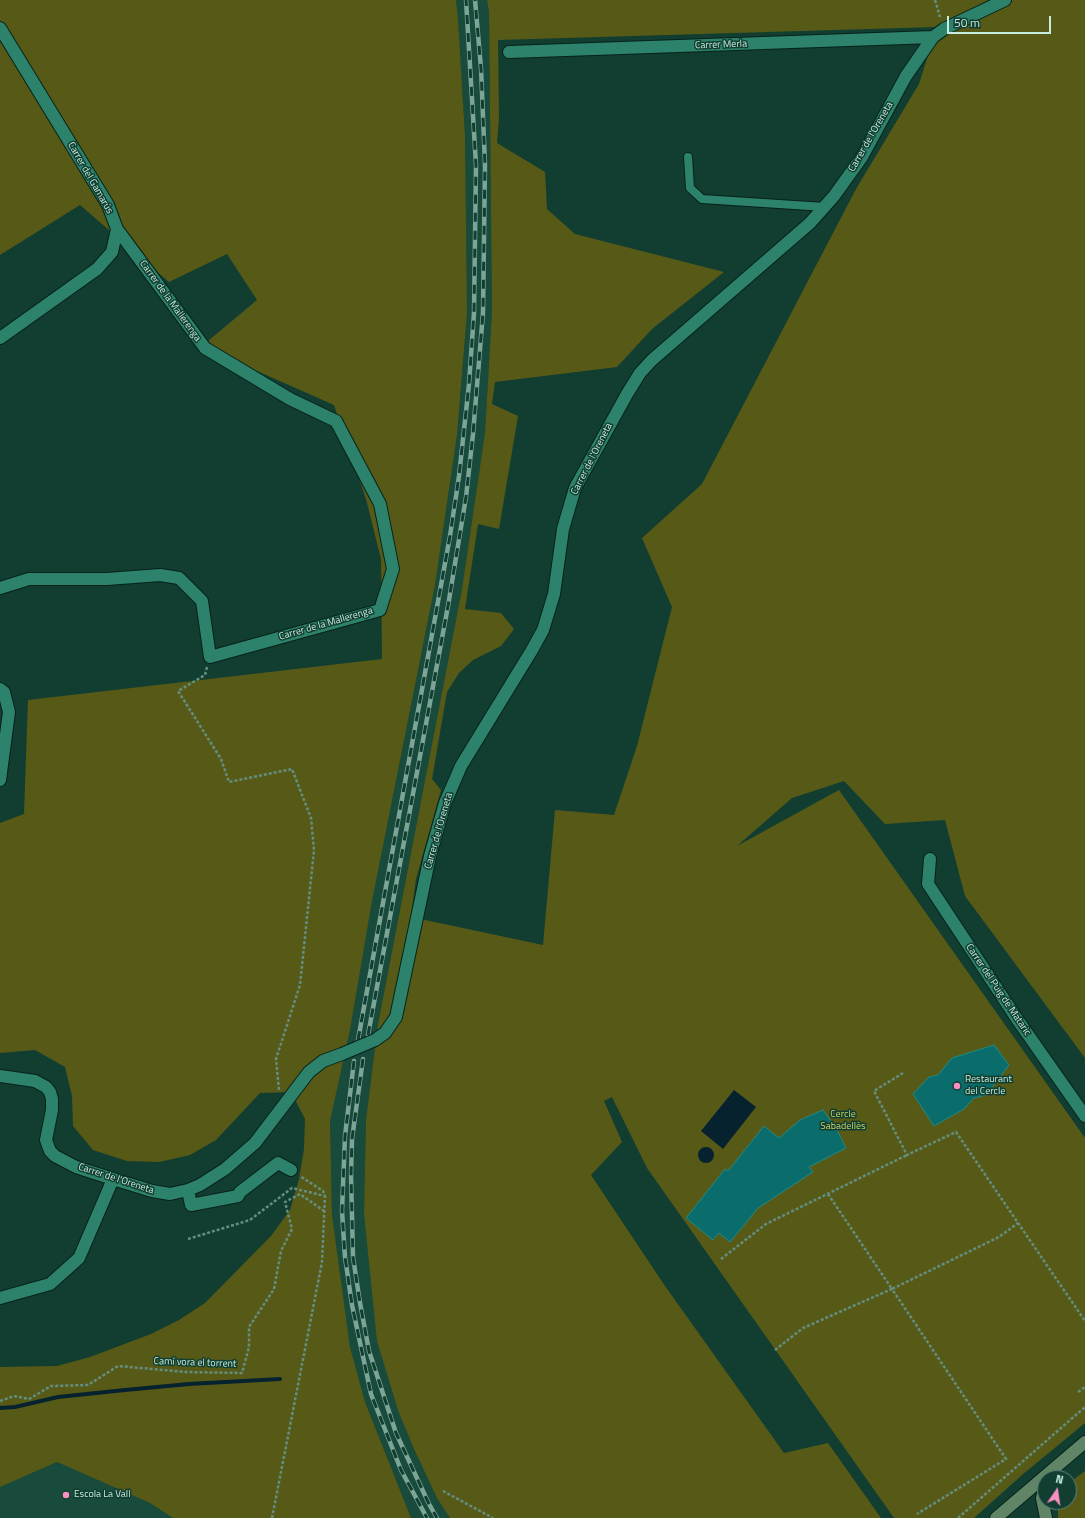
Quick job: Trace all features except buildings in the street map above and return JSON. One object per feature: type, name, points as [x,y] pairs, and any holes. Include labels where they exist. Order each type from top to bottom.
[{"type":"street","name":"Carrer de l'Oreneta","points":[[0,1076],[35,1081],[46,1087],[52,1099],[52,1110],[46,1134],[50,1151],[63,1161],[113,1179],[160,1193],[170,1194],[188,1190],[214,1177],[243,1155],[255,1143],[281,1108],[315,1067],[375,1040],[385,1033],[396,1017],[430,856],[445,803],[461,766],[543,630],[554,594],[568,507],[582,473],[627,394],[640,373],[652,360],[810,223],[825,207],[862,157],[906,76],[933,37],[944,29],[1005,0]]},
{"type":"street","name":"Carrer del Gamarús","points":[[0,28],[108,205],[117,229]]},
{"type":"street","name":"Carrer Merla","points":[[509,52],[933,37]]},
{"type":"street","points":[[0,338],[97,269],[112,252],[117,229]]},
{"type":"street","name":"Carrer de la Mallerenga","points":[[117,229],[205,348],[290,399],[336,421],[380,504],[393,569],[380,610],[210,657]]},
{"type":"street","points":[[0,588],[29,579],[107,579],[160,575],[179,578],[202,601],[210,657]]},
{"type":"street","points":[[0,689],[4,692],[9,712],[0,780]]},
{"type":"street","name":"Carrer del Puig de Mataric","points":[[930,859],[928,884],[1017,1019],[1085,1116]]},
{"type":"street","points":[[188,1190],[191,1205],[238,1196],[240,1192],[278,1163],[291,1170]]},
{"type":"street","points":[[0,1298],[50,1284],[79,1258],[113,1179]]},
{"type":"street","points":[[1056,1470],[1085,1442]]},
{"type":"street","points":[[1059,1470],[1085,1452]]},
{"type":"street","points":[[996,1518],[1037,1486]]},
{"type":"lane","points":[[688,157],[690,188],[702,198],[825,207]]},
{"type":"path","points":[[935,0],[944,29]]},
{"type":"path","points":[[210,657],[205,675],[178,691],[220,760],[229,782],[292,769],[310,818],[314,850],[300,985],[276,1059],[281,1108]]},
{"type":"path","points":[[903,1073],[874,1090],[907,1155]]},
{"type":"path","points":[[721,1258],[766,1224],[956,1132],[1085,1321]]},
{"type":"path","points":[[272,1518],[322,1262],[325,1196],[323,1191],[291,1170]]},
{"type":"path","points":[[188,1239],[250,1220],[292,1188],[325,1196]]},
{"type":"path","name":"Camí vora el torrent","points":[[0,1401],[14,1396],[29,1399],[51,1386],[88,1385],[118,1366],[186,1372],[242,1373],[249,1347],[249,1327],[274,1288],[281,1251],[292,1229],[285,1202],[300,1194],[324,1211]]},
{"type":"path","points":[[828,1194],[1006,1459],[917,1514]]},
{"type":"path","points":[[775,1350],[803,1328],[892,1289],[999,1237],[1018,1223]]},
{"type":"path","points":[[1078,1392],[1085,1387]]},
{"type":"path","points":[[958,1518],[1085,1407]]},
{"type":"path","points":[[443,1491],[493,1518]]},
{"type":"shaded area","points":[[456,0],[487,0],[489,12],[492,311],[485,433],[462,589],[378,1024],[366,1120],[364,1213],[399,1413],[437,1498],[450,1518],[411,1518],[365,1402],[350,1347],[332,1215],[330,1121],[350,1030],[372,901],[435,585],[457,435],[467,313],[465,136]]},
{"type":"shaded area","name":"Escola La Vall","points":[[57,1462],[150,1503],[173,1518],[0,1518],[0,1487]]},
{"type":"green space","points":[[0,0],[456,0],[465,136],[467,313],[457,435],[435,585],[372,901],[350,1030],[330,1121],[332,1215],[350,1347],[365,1402],[411,1518],[173,1518],[150,1503],[57,1462],[0,1487],[0,1367],[57,1366],[90,1357],[151,1334],[179,1320],[205,1303],[271,1236],[290,1210],[299,1179],[304,1149],[305,1119],[291,1092],[260,1093],[216,1140],[190,1155],[159,1162],[127,1161],[93,1150],[73,1126],[72,1096],[65,1067],[35,1050],[0,1053],[0,823],[24,814],[28,700],[382,659],[381,559],[366,499],[334,405],[205,348],[208,341],[257,300],[227,254],[169,282],[80,205],[0,255]]},
{"type":"green space","name":"Cercle Sabadellès","points":[[487,0],[1085,0],[1085,1058],[965,896],[945,820],[885,824],[844,781],[792,798],[737,846],[839,790],[1085,1138],[1085,1423],[1022,1475],[974,1518],[894,1518],[647,1168],[612,1097],[604,1101],[622,1142],[591,1175],[665,1286],[784,1453],[828,1443],[881,1518],[450,1518],[437,1498],[399,1413],[377,1341],[364,1213],[366,1120],[378,1024],[462,589],[485,433],[492,311],[489,12]],"holes":[[[937,27],[919,84],[856,189],[702,484],[642,538],[672,607],[637,746],[614,815],[555,810],[543,945],[411,917],[416,879],[441,790],[432,779],[447,692],[459,673],[473,660],[501,646],[514,629],[501,613],[465,609],[478,524],[499,529],[518,416],[492,404],[495,382],[617,367],[652,329],[724,272],[575,234],[547,209],[545,172],[497,143],[499,118],[498,40]]]},
{"type":"green space","points":[[1085,1471],[1085,1518],[1058,1518],[1058,1510],[1077,1510],[1077,1477]]},
{"type":"water","points":[[734,1090],[756,1107],[723,1149],[701,1131]]},
{"type":"water","points":[[706,1147],[713,1152],[714,1155],[709,1162],[706,1163],[699,1158],[698,1155],[703,1148]]},
{"type":"waterway","points":[[0,1408],[15,1407],[58,1397],[125,1390],[189,1384],[280,1379]]},
{"type":"railway","points":[[358,1040],[450,536],[459,476],[469,384],[474,313],[476,165],[466,0]]},
{"type":"railway","points":[[368,1035],[448,606],[466,497],[473,434],[483,313],[485,165],[481,68],[475,0]]},
{"type":"railway","points":[[363,1059],[352,1139],[351,1175],[353,1257],[360,1303],[369,1351],[396,1433],[437,1518]]},
{"type":"railway","points":[[354,1061],[345,1136],[342,1211],[345,1257],[352,1305],[371,1394],[401,1470],[427,1518]]},
{"type":"place","name":"Restaurant del Cercle","points":[[957,1086]]},
{"type":"place","name":"Escola La Vall","points":[[66,1495]]}]
